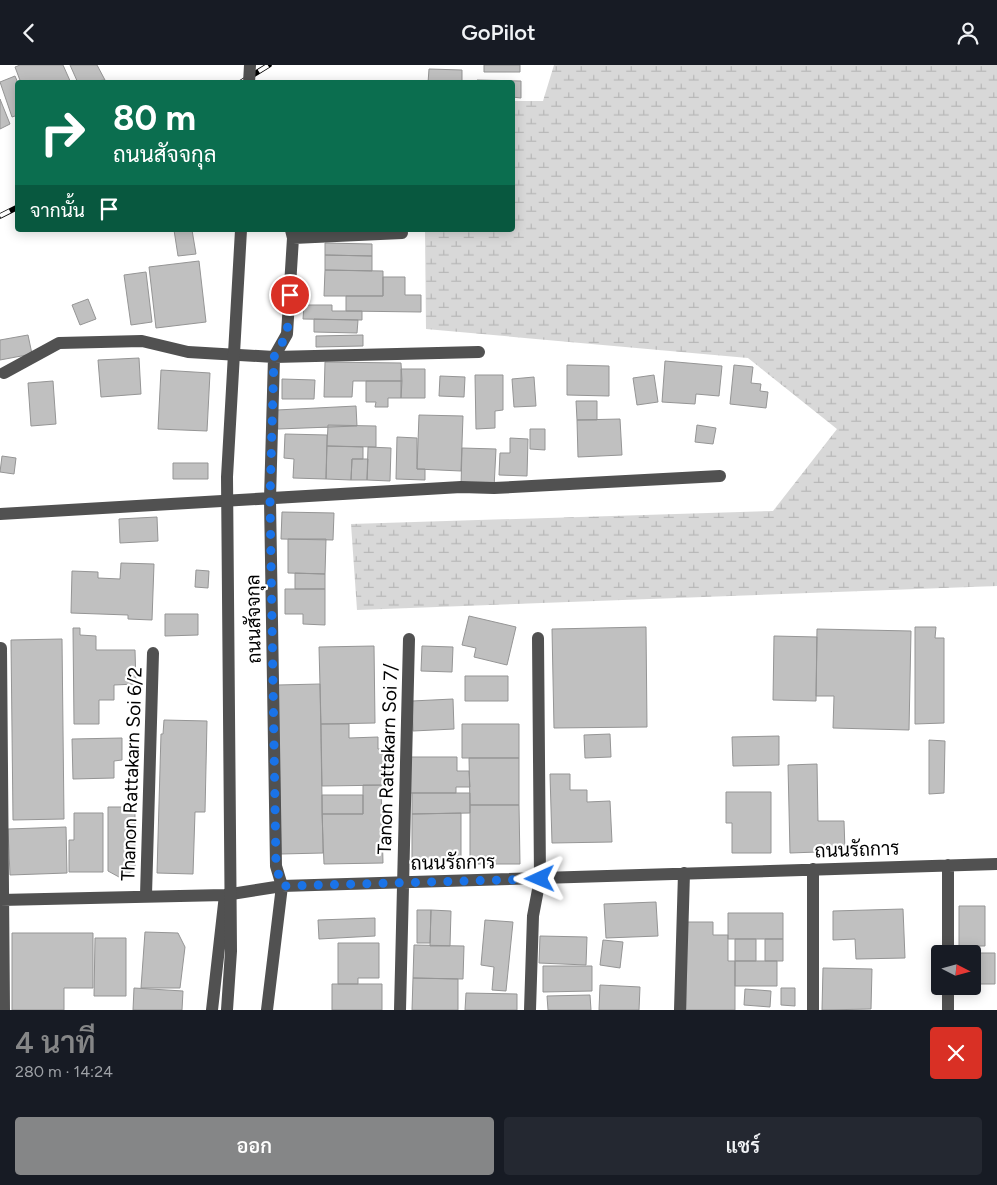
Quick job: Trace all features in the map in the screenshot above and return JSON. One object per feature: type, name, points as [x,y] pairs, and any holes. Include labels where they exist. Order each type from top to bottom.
[{"type":"street","points":[[249,80],[250,65]]},
{"type":"street","name":"ถนนสัจจกุล","points":[[227,1010],[231,941],[227,477],[241,232]]},
{"type":"street","points":[[292,234],[402,233]]},
{"type":"street","name":"ถนนสัจจกุล","points":[[267,1010],[282,886],[276,866],[270,499],[274,357],[287,334],[292,234]]},
{"type":"street","points":[[4,373],[59,343],[142,341],[188,352],[274,357],[479,352]]},
{"type":"street","points":[[0,514],[720,476]]},
{"type":"street","points":[[530,1010],[533,916],[540,879],[538,637]]},
{"type":"street","name":"Tanon Rattakarn Soi 7/","points":[[400,1010],[409,639]]},
{"type":"street","points":[[1,648],[4,1010]]},
{"type":"street","name":"Thanon Rattakarn Soi 6/2","points":[[146,895],[153,653]]},
{"type":"street","name":"ถนนรัถการ","points":[[2,899],[225,895],[282,886],[402,881],[540,879],[997,864]]},
{"type":"street","points":[[948,865],[948,945]]},
{"type":"street","points":[[813,869],[813,1010]]},
{"type":"street","points":[[680,1010],[684,873]]},
{"type":"street","points":[[212,1010],[225,895]]},
{"type":"street","points":[[948,995],[948,1010]]},
{"type":"green space","points":[[554,65],[997,65],[997,586],[357,610],[351,524],[773,511],[837,429],[748,358],[426,329],[425,232],[515,232],[515,101],[543,101]]},
{"type":"building","points":[[20,65],[63,65],[70,80],[20,80],[15,67]]},
{"type":"building","points":[[70,65],[97,65],[105,80],[77,80]]},
{"type":"building","points":[[484,65],[520,65],[520,72],[484,72]]},
{"type":"building","points":[[429,69],[462,70],[462,80],[428,80]]},
{"type":"building","points":[[15,76],[17,80],[15,80],[15,116],[12,117],[0,82]]},
{"type":"building","points":[[515,81],[521,81],[521,98],[515,97]]},
{"type":"building","points":[[0,99],[10,124],[0,129]]},
{"type":"building","points":[[174,232],[192,232],[196,254],[178,256]]},
{"type":"building","points":[[325,243],[372,244],[372,256],[325,255]]},
{"type":"building","points":[[325,255],[372,256],[372,271],[325,270]]},
{"type":"building","points":[[199,261],[206,322],[156,328],[149,267]]},
{"type":"building","points":[[325,270],[383,271],[383,296],[324,296]]},
{"type":"building","points":[[146,272],[152,322],[131,325],[124,275]]},
{"type":"building","points":[[383,277],[405,277],[405,295],[421,295],[421,312],[346,311],[346,296],[383,296]]},
{"type":"building","points":[[88,299],[96,319],[80,325],[72,305]]},
{"type":"building","points":[[304,305],[332,305],[332,311],[362,311],[362,320],[303,319]]},
{"type":"building","points":[[314,319],[358,320],[357,333],[314,332]]},
{"type":"building","points":[[28,335],[32,354],[0,360],[0,340]]},
{"type":"building","points":[[363,335],[363,346],[316,347],[316,336]]},
{"type":"building","points":[[139,358],[141,394],[101,397],[98,360]]},
{"type":"building","points":[[665,361],[722,366],[719,396],[696,394],[695,404],[662,402]]},
{"type":"building","points":[[325,362],[401,363],[402,381],[353,381],[352,397],[324,397]]},
{"type":"building","points":[[567,365],[609,366],[609,396],[567,395]]},
{"type":"building","points":[[734,365],[753,367],[751,383],[761,384],[760,391],[768,392],[766,408],[730,404]]},
{"type":"building","points":[[401,369],[425,369],[425,398],[401,398]]},
{"type":"building","points":[[161,370],[210,373],[207,431],[158,429]]},
{"type":"building","points":[[475,375],[503,375],[503,410],[495,411],[495,428],[476,429]]},
{"type":"building","points":[[654,375],[658,402],[637,405],[633,378]]},
{"type":"building","points":[[440,376],[465,377],[464,397],[439,396]]},
{"type":"building","points":[[534,377],[536,406],[514,407],[512,379]]},
{"type":"building","points":[[282,379],[315,380],[314,399],[282,399]]},
{"type":"building","points":[[53,381],[56,424],[31,426],[28,383]]},
{"type":"building","points":[[366,381],[402,381],[401,398],[388,398],[388,407],[375,407],[376,402],[366,402]]},
{"type":"building","points":[[576,401],[597,401],[597,420],[577,420]]},
{"type":"building","points":[[356,406],[357,426],[278,429],[277,410]]},
{"type":"building","points":[[419,415],[463,416],[461,471],[417,469]]},
{"type":"building","points":[[620,419],[622,455],[578,457],[577,420]]},
{"type":"building","points":[[328,425],[376,426],[376,447],[327,446]]},
{"type":"building","points":[[697,425],[716,428],[713,444],[695,442]]},
{"type":"building","points":[[530,429],[545,429],[545,450],[530,449]]},
{"type":"building","points":[[285,434],[327,435],[326,479],[293,478],[294,459],[284,458]]},
{"type":"building","points":[[397,437],[417,438],[417,469],[425,469],[425,480],[396,479]]},
{"type":"building","points":[[510,438],[528,439],[527,476],[499,475],[500,453],[510,453]]},
{"type":"building","points":[[327,446],[363,447],[363,459],[352,459],[351,480],[326,479]]},
{"type":"building","points":[[368,447],[391,448],[390,481],[367,480]]},
{"type":"building","points":[[462,448],[496,449],[494,488],[461,487]]},
{"type":"building","points":[[2,456],[16,458],[14,474],[0,472]]},
{"type":"building","points":[[352,459],[368,459],[367,480],[351,480]]},
{"type":"building","points":[[173,463],[208,463],[208,479],[173,479]]},
{"type":"building","points":[[282,512],[334,513],[333,540],[281,539]]},
{"type":"building","points":[[157,517],[158,541],[120,543],[119,519]]},
{"type":"building","points":[[288,539],[326,539],[325,574],[288,573]]},
{"type":"building","points":[[121,563],[154,564],[152,620],[128,619],[128,615],[71,613],[72,571],[98,572],[98,578],[120,579]]},
{"type":"building","points":[[196,570],[209,571],[208,588],[195,587]]},
{"type":"building","points":[[295,573],[325,574],[325,589],[295,589]]},
{"type":"building","points":[[285,589],[325,589],[325,625],[303,624],[303,614],[285,614]]},
{"type":"building","points":[[165,614],[198,614],[198,635],[165,636]]},
{"type":"building","points":[[469,616],[516,627],[507,665],[474,657],[476,648],[462,645]]},
{"type":"building","points":[[646,627],[647,727],[554,728],[552,629]]},
{"type":"building","points":[[915,627],[936,627],[935,638],[944,638],[944,723],[915,724]]},
{"type":"building","points":[[73,628],[80,628],[80,635],[96,636],[96,650],[135,650],[136,684],[114,685],[114,700],[99,700],[99,724],[74,724]]},
{"type":"building","points":[[817,629],[911,631],[909,730],[833,728],[834,696],[816,696]]},
{"type":"building","points":[[774,636],[817,637],[816,701],[773,700]]},
{"type":"building","points":[[62,639],[64,819],[13,820],[11,640]]},
{"type":"building","points":[[374,646],[375,723],[321,724],[319,647]]},
{"type":"building","points":[[422,646],[453,647],[452,672],[421,671]]},
{"type":"building","points":[[465,676],[508,676],[508,701],[465,701]]},
{"type":"building","points":[[320,684],[323,853],[281,854],[278,685]]},
{"type":"building","points":[[453,699],[454,729],[413,731],[412,701]]},
{"type":"building","points":[[164,720],[207,721],[205,812],[195,812],[193,874],[157,873],[161,734],[163,734]]},
{"type":"building","points":[[321,724],[349,724],[349,738],[378,737],[378,749],[392,749],[393,785],[322,786]]},
{"type":"building","points":[[462,724],[519,724],[519,758],[462,758]]},
{"type":"building","points":[[610,734],[611,757],[585,758],[584,735]]},
{"type":"building","points":[[779,736],[779,765],[733,766],[732,737]]},
{"type":"building","points":[[122,738],[122,760],[114,761],[114,778],[73,779],[72,739]]},
{"type":"building","points":[[929,740],[945,741],[944,793],[929,794]]},
{"type":"building","points":[[405,757],[457,757],[457,771],[469,771],[470,787],[456,787],[456,793],[405,793]]},
{"type":"building","points":[[469,758],[519,758],[519,805],[470,805]]},
{"type":"building","points":[[817,764],[818,821],[844,821],[845,851],[790,853],[788,765]]},
{"type":"building","points":[[550,774],[570,774],[570,790],[587,790],[587,802],[610,801],[612,842],[552,843]]},
{"type":"building","points":[[363,785],[381,785],[383,863],[324,864],[322,814],[363,814]]},
{"type":"building","points":[[726,792],[771,792],[771,853],[732,853],[732,823],[726,823]]},
{"type":"building","points":[[412,793],[470,793],[470,813],[412,814]]},
{"type":"building","points":[[322,795],[363,795],[363,814],[322,814]]},
{"type":"building","points":[[470,805],[519,805],[520,864],[470,864]]},
{"type":"building","points":[[108,807],[135,807],[135,870],[119,877],[108,871]]},
{"type":"building","points":[[74,813],[103,813],[103,872],[69,872],[69,840],[74,840]]},
{"type":"building","points":[[461,813],[461,862],[412,863],[412,814]]},
{"type":"building","points":[[66,827],[67,873],[10,875],[8,829]]},
{"type":"building","points":[[656,902],[658,936],[606,938],[604,904]]},
{"type":"building","points":[[959,906],[985,906],[985,946],[959,945]]},
{"type":"building","points":[[903,909],[905,958],[856,959],[855,939],[833,940],[833,911]]},
{"type":"building","points":[[417,910],[431,910],[430,943],[417,943]]},
{"type":"building","points":[[431,910],[451,911],[450,946],[430,946]]},
{"type":"building","points":[[728,913],[783,913],[783,939],[728,939]]},
{"type":"building","points":[[375,918],[375,936],[319,939],[318,920]]},
{"type":"building","points":[[485,920],[513,922],[506,991],[492,990],[494,967],[481,965]]},
{"type":"building","points":[[686,922],[713,922],[713,935],[728,935],[728,961],[735,961],[735,1010],[686,1010]]},
{"type":"building","points":[[145,932],[178,933],[185,947],[180,988],[141,988]]},
{"type":"building","points":[[12,933],[93,933],[93,988],[64,988],[64,1010],[12,1010]]},
{"type":"building","points":[[540,936],[587,937],[586,965],[539,963]]},
{"type":"building","points":[[95,938],[126,938],[126,996],[94,996]]},
{"type":"building","points":[[735,939],[756,939],[756,961],[735,961]]},
{"type":"building","points":[[765,939],[783,939],[783,961],[765,961]]},
{"type":"building","points":[[603,940],[623,942],[620,968],[600,965]]},
{"type":"building","points":[[338,943],[379,943],[379,978],[358,978],[358,984],[338,984]]},
{"type":"building","points":[[414,945],[464,946],[463,979],[413,978]]},
{"type":"building","points":[[981,953],[995,953],[995,984],[981,984]]},
{"type":"building","points":[[735,961],[777,961],[777,986],[735,986]]},
{"type":"building","points":[[543,966],[592,966],[592,991],[543,992]]},
{"type":"building","points":[[823,968],[872,969],[871,1009],[822,1010]]},
{"type":"building","points":[[413,978],[458,979],[458,1010],[412,1010]]},
{"type":"building","points":[[332,984],[382,984],[382,1010],[332,1010]]},
{"type":"building","points":[[600,985],[640,987],[639,1010],[599,1010]]},
{"type":"building","points":[[134,988],[183,991],[182,1010],[133,1010]]},
{"type":"building","points":[[781,988],[795,988],[795,1006],[781,1005]]},
{"type":"building","points":[[745,989],[771,991],[770,1007],[744,1005]]},
{"type":"building","points":[[466,993],[517,994],[517,1010],[465,1010]]},
{"type":"building","points":[[590,995],[591,1010],[548,1010],[547,996]]},
{"type":"railway","points":[[245,80],[269,65]]},
{"type":"railway","points":[[0,216],[15,208]]},
{"type":"route","points":[[290,295],[287,334],[274,357],[270,499],[276,866],[282,886],[402,881],[540,879]]}]
